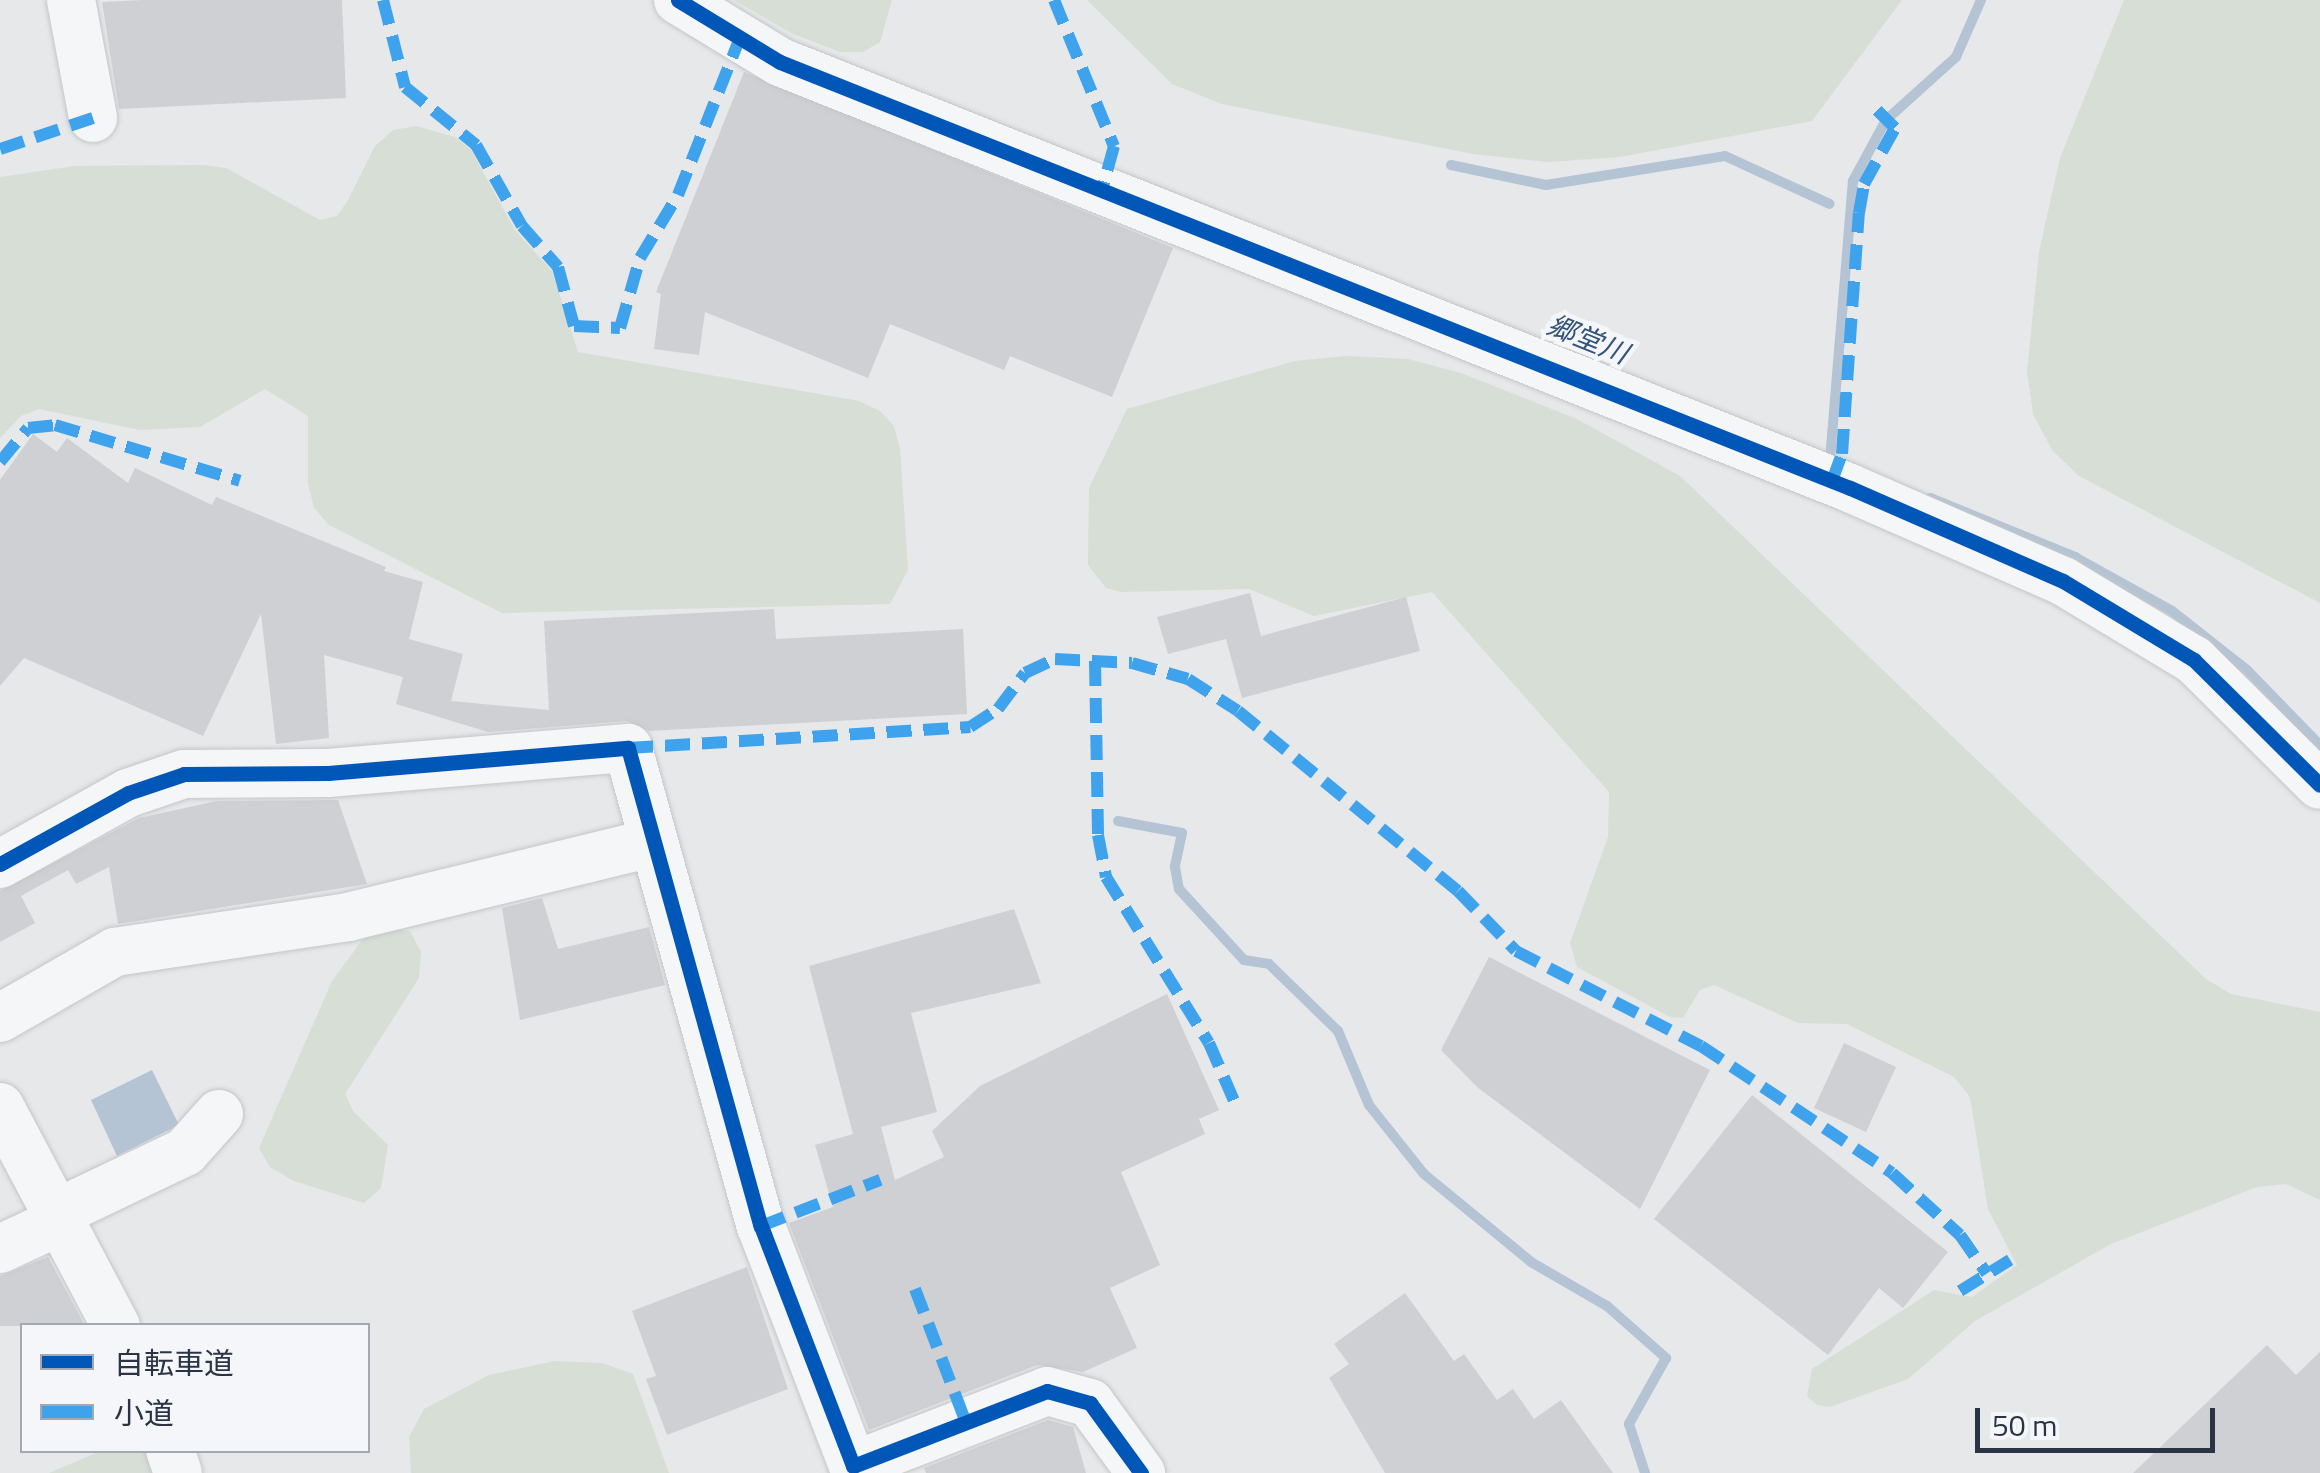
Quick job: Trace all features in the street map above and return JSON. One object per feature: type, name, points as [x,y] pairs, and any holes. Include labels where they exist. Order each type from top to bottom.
[{"type":"street","points":[[71,0],[93,118]]},
{"type":"street","points":[[678,0],[780,62],[1850,488],[2063,581],[2194,660],[2320,785]]},
{"type":"street","points":[[0,864],[128,793],[184,774],[328,773],[628,748],[761,1226],[853,1466],[1047,1391],[1090,1402],[1141,1473]]},
{"type":"street","points":[[0,1018],[115,952],[329,920],[652,843]]},
{"type":"street","points":[[0,1107],[114,1323]]},
{"type":"street","points":[[0,1249],[185,1152],[219,1114]]},
{"type":"shaded area","points":[[734,0],[892,0],[880,42],[863,52],[840,52],[793,34]]},
{"type":"shaded area","points":[[1087,0],[1902,0],[1812,121],[1620,157],[1548,162],[1473,154],[1222,104],[1172,84]]},
{"type":"shaded area","points":[[2124,0],[2320,0],[2320,603],[2079,476],[2052,450],[2033,414],[2027,371],[2039,252],[2060,158]]},
{"type":"shaded area","points":[[416,126],[455,137],[471,150],[515,230],[552,271],[578,352],[859,401],[880,411],[894,426],[900,449],[908,570],[890,604],[502,613],[329,525],[314,508],[308,483],[308,416],[265,389],[200,427],[140,430],[39,409],[21,416],[0,438],[0,177],[74,166],[204,165],[226,168],[320,220],[337,216],[375,146],[393,130]]},
{"type":"shaded area","points":[[1346,356],[1408,359],[1461,373],[1577,419],[1680,476],[2206,979],[2231,994],[2320,1012],[2320,1200],[2286,1184],[2257,1187],[2111,1244],[1975,1321],[1908,1379],[1830,1407],[1817,1405],[1807,1396],[1812,1369],[1934,1290],[1972,1297],[2017,1265],[1988,1209],[1970,1097],[1954,1077],[1847,1024],[1798,1023],[1714,985],[1700,990],[1683,1018],[1670,1017],[1577,967],[1570,943],[1608,837],[1609,792],[1432,592],[1314,616],[1249,589],[1121,592],[1106,588],[1088,565],[1089,488],[1127,409],[1295,361]]},
{"type":"shaded area","points":[[385,928],[410,931],[421,952],[419,978],[345,1094],[353,1111],[388,1145],[381,1188],[364,1203],[294,1181],[270,1167],[259,1148],[332,981],[363,939]]},
{"type":"shaded area","points":[[555,1361],[602,1363],[633,1374],[669,1473],[411,1473],[409,1437],[424,1409],[489,1375]]},
{"type":"shaded area","points":[[96,1453],[152,1453],[160,1473],[49,1473]]},
{"type":"water","points":[[152,1070],[179,1125],[117,1156],[91,1100]]},
{"type":"building","points":[[342,0],[346,98],[119,109],[102,2]]},
{"type":"building","points":[[744,72],[1173,248],[1112,397],[1010,356],[1004,370],[890,324],[868,378],[705,312],[699,355],[654,349],[661,294],[656,292]]},
{"type":"building","points":[[33,434],[57,452],[67,438],[128,483],[135,468],[212,505],[216,497],[386,567],[384,571],[423,582],[409,639],[463,654],[451,701],[549,710],[544,621],[774,609],[776,639],[963,629],[967,714],[649,731],[626,721],[488,732],[396,704],[403,677],[324,655],[329,738],[276,744],[261,614],[203,736],[24,658],[0,686],[0,480]]},
{"type":"building","points":[[1250,593],[1261,636],[1406,597],[1420,651],[1242,698],[1226,639],[1168,654],[1157,617]]},
{"type":"building","points":[[338,800],[367,884],[118,924],[109,867],[76,884],[68,870],[21,896],[35,923],[0,942],[0,891],[139,818],[217,801]]},
{"type":"building","points":[[542,898],[558,949],[649,927],[665,985],[520,1020],[502,908]]},
{"type":"building","points":[[1014,909],[1041,983],[911,1013],[937,1112],[881,1127],[895,1180],[944,1157],[932,1131],[980,1086],[1167,994],[1219,1110],[1199,1119],[1205,1134],[1121,1172],[1160,1265],[1110,1288],[1137,1348],[1083,1372],[1037,1365],[869,1430],[789,1223],[833,1207],[815,1145],[853,1134],[809,966]]},
{"type":"building","points":[[1489,957],[1710,1070],[1640,1209],[1477,1087],[1441,1050]]},
{"type":"building","points":[[1844,1043],[1896,1067],[1866,1132],[1814,1108]]},
{"type":"building","points":[[1752,1095],[1948,1252],[1903,1308],[1879,1288],[1828,1355],[1654,1219]]},
{"type":"building","points":[[48,1257],[83,1323],[0,1326],[0,1276]]},
{"type":"building","points":[[747,1267],[788,1389],[667,1435],[646,1379],[656,1376],[632,1311]]},
{"type":"building","points":[[1405,1293],[1454,1361],[1464,1354],[1497,1400],[1513,1389],[1534,1419],[1561,1400],[1613,1473],[1385,1473],[1329,1378],[1349,1364],[1334,1344]]},
{"type":"building","points":[[2267,1345],[2296,1375],[2320,1352],[2320,1473],[2133,1473]]},
{"type":"building","points":[[1048,1420],[1073,1427],[1086,1473],[926,1473],[924,1468]]},
{"type":"waterway","points":[[1830,460],[1853,181],[1886,120],[1956,57],[1981,0]]},
{"type":"waterway","points":[[1451,165],[1546,185],[1725,156],[1830,204]]},
{"type":"waterway","name":"郷堂川","points":[[1930,498],[2075,557],[2172,611],[2247,670],[2320,745]]},
{"type":"waterway","points":[[1118,821],[1182,833],[1175,867],[1179,889],[1244,960],[1269,964],[1338,1031],[1369,1105],[1424,1174],[1531,1262],[1607,1306],[1666,1358],[1629,1424],[1645,1473]]},
{"type":"marked path","points":[[383,0],[405,87],[476,145],[522,226],[558,267],[574,326],[620,328],[640,258],[678,195],[739,40]]},
{"type":"marked path","points":[[1054,0],[1114,146],[1102,190]]},
{"type":"marked path","points":[[1832,481],[1842,454],[1864,184],[1895,128],[1872,105]]},
{"type":"marked path","points":[[0,149],[93,118]]},
{"type":"marked path","points":[[0,462],[28,428],[55,425],[240,481]]},
{"type":"marked path","points":[[628,748],[970,727],[998,709],[1025,673],[1055,659],[1132,663],[1188,679],[1238,711],[1458,891],[1516,951],[1701,1046],[1892,1173],[1960,1235],[1987,1274]]},
{"type":"marked path","points":[[1095,661],[1098,835],[1106,877],[1209,1043],[1235,1103]]},
{"type":"marked path","points":[[761,1226],[880,1180]]},
{"type":"marked path","points":[[1960,1291],[2010,1260]]},
{"type":"marked path","points":[[915,1289],[965,1420]]},
{"type":"cycle path","points":[[678,0],[780,62],[1850,488],[2063,581],[2194,660],[2320,785]]},
{"type":"cycle path","points":[[0,864],[128,793],[184,774],[328,773],[628,748],[761,1226],[853,1466],[1047,1391],[1090,1403],[1141,1473]]}]
